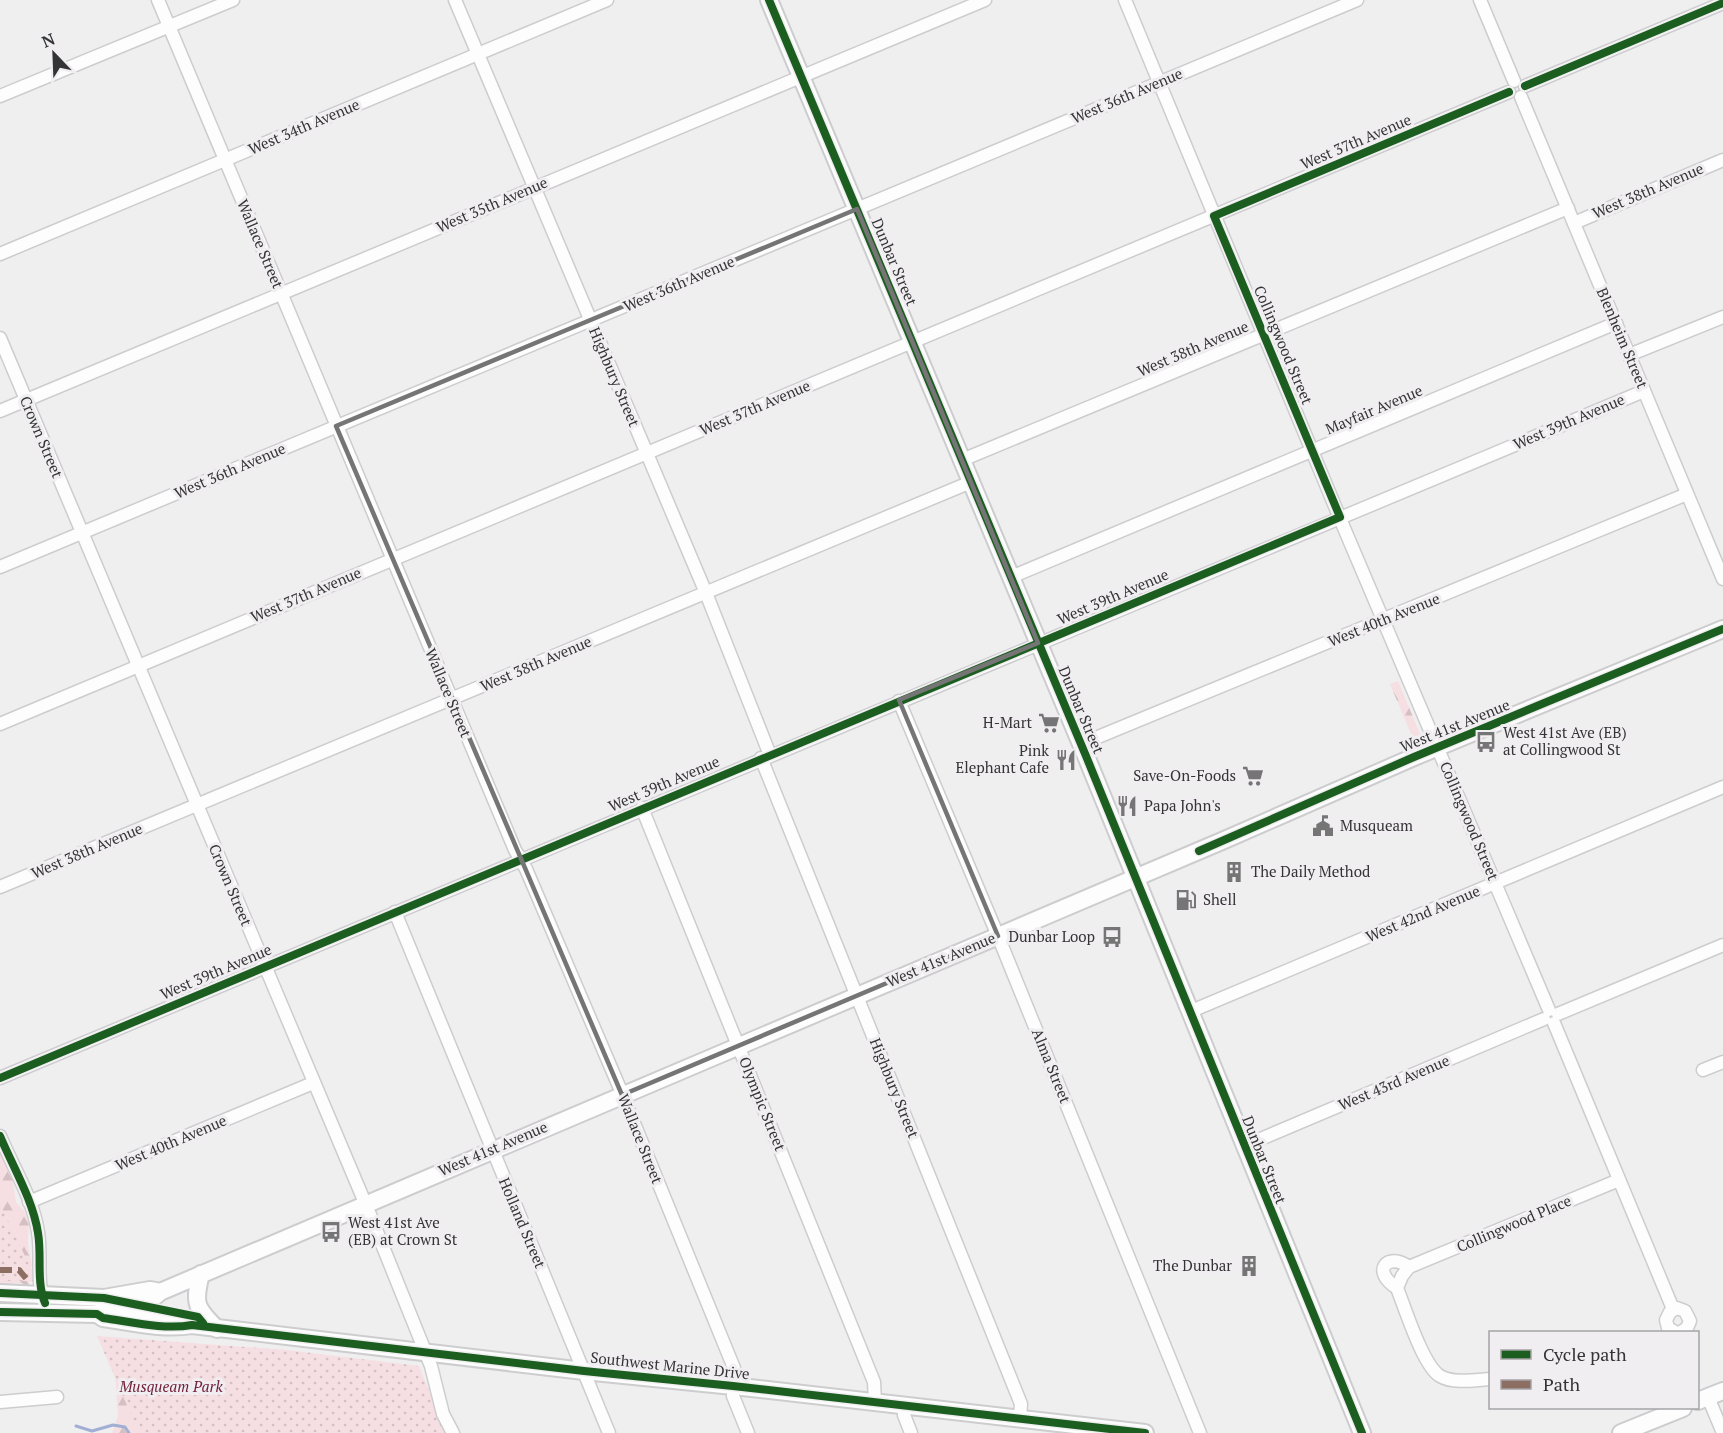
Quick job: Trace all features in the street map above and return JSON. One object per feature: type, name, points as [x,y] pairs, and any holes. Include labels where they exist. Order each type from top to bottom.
[{"type":"main road","name":"Dunbar Street","points":[[769,0],[1081,744],[1362,1433]]},
{"type":"main road","name":"West 41st Avenue","points":[[97,1314],[102,1310],[128,1307],[154,1298],[160,1292],[365,1204],[1723,629]]},
{"type":"main road","points":[[201,1274],[196,1292],[196,1303],[201,1313],[217,1329]]},
{"type":"main road","name":"West 41st Avenue","points":[[104,1298],[150,1290],[160,1292]]},
{"type":"main road","name":"Southwest Marine Drive","points":[[0,1293],[104,1298],[128,1307],[183,1320],[192,1325]]},
{"type":"main road","name":"Southwest Marine Drive","points":[[0,1312],[97,1314],[103,1318],[152,1324],[179,1327],[192,1325],[584,1371],[1020,1418],[1043,1427],[1145,1433]]},
{"type":"main road","points":[[1621,1433],[1678,1409]]},
{"type":"street","name":"Wallace Street","points":[[158,0],[450,700],[526,869],[622,1095],[734,1368],[733,1396],[748,1433]]},
{"type":"street","points":[[0,96],[233,0]]},
{"type":"street","name":"Highbury Street","points":[[455,0],[706,593],[856,996],[1022,1404],[1020,1418]]},
{"type":"street","name":"West 34th Avenue","points":[[0,254],[607,0]]},
{"type":"street","name":"West 35th Avenue","points":[[0,411],[985,0]]},
{"type":"street","name":"Collingwood Street","points":[[1125,0],[1383,621],[1673,1309]]},
{"type":"street","name":"West 36th Avenue","points":[[0,567],[1357,0]]},
{"type":"street","name":"Blenheim Street","points":[[1480,0],[1723,579]]},
{"type":"street","name":"West 37th Avenue","points":[[0,724],[1723,3]]},
{"type":"street","name":"West 38th Avenue","points":[[1574,223],[1723,160]]},
{"type":"street","name":"West 38th Avenue","points":[[962,460],[1568,208]]},
{"type":"street","points":[[1629,355],[1723,317]]},
{"type":"street","name":"Mayfair Avenue","points":[[1011,577],[1616,323]]},
{"type":"street","name":"Crown Street","points":[[0,338],[365,1204],[435,1377],[443,1414],[453,1433]]},
{"type":"street","name":"West 39th Avenue","points":[[0,1078],[1644,390]]},
{"type":"street","name":"West 38th Avenue","points":[[0,887],[971,482]]},
{"type":"street","name":"West 40th Avenue","points":[[1081,744],[1687,494]]},
{"type":"street","name":"Alma Street","points":[[899,701],[998,936],[1200,1433]]},
{"type":"street","name":"West 42nd Avenue","points":[[1189,1012],[1723,788]]},
{"type":"street","name":"Olympic Street","points":[[642,808],[874,1382],[875,1402]]},
{"type":"street","name":"Holland Street","points":[[395,912],[609,1433]]},
{"type":"street","name":"West 43rd Avenue","points":[[1244,1146],[1723,945]]},
{"type":"street","points":[[1703,1070],[1723,1062]]},
{"type":"street","name":"West 40th Avenue","points":[[28,1202],[313,1083]]},
{"type":"street","points":[[0,1136],[28,1202],[38,1233],[41,1294],[52,1312]]},
{"type":"street","name":"Collingwood Place","points":[[1489,1379],[1460,1380],[1440,1376],[1428,1365],[1397,1288],[1387,1281],[1383,1268],[1388,1262],[1394,1260],[1409,1267],[1619,1180]]},
{"type":"street","points":[[1397,1288],[1409,1267]]},
{"type":"street","name":"Collingwood Street","points":[[1673,1309],[1667,1315],[1666,1320],[1668,1328],[1674,1331]]},
{"type":"street","name":"Collingwood Street","points":[[1673,1309],[1685,1311],[1690,1317],[1688,1329],[1683,1331]]},
{"type":"street","points":[[1710,1396],[1723,1433]]},
{"type":"street","points":[[0,1402],[57,1397]]},
{"type":"street","points":[[903,1405],[911,1433]]},
{"type":"highlighted area","points":[[857,209],[1038,643],[899,700],[998,936],[622,1095],[336,426]]},
{"type":"green space","points":[[1398,681],[1421,736],[1413,739],[1390,684]]},
{"type":"green space","points":[[0,1151],[13,1181],[16,1202],[24,1211],[29,1223],[28,1244],[32,1266],[29,1269],[32,1279],[27,1287],[22,1283],[0,1284]]},
{"type":"green space","points":[[0,1204],[37,1281],[0,1281]]},
{"type":"green space","name":"Musqueam Park","points":[[97,1336],[287,1350],[419,1366],[446,1433],[139,1433]]},
{"type":"green space","points":[[115,1373],[235,1433],[112,1433],[118,1416]]},
{"type":"waterway","points":[[76,1426],[92,1431],[113,1425],[125,1427],[129,1433]]},
{"type":"marked path","points":[[0,1270],[19,1270],[29,1282]]},
{"type":"cycle path","points":[[769,0],[1086,756],[1362,1433]]},
{"type":"cycle path","points":[[1525,86],[1723,3]]},
{"type":"cycle path","points":[[0,1078],[1340,517],[1214,216],[1509,92]]},
{"type":"cycle path","points":[[1199,851],[1414,757],[1723,629]]},
{"type":"cycle path","points":[[0,1136],[27,1196],[35,1221],[39,1242],[42,1295],[45,1303]]},
{"type":"cycle path","points":[[0,1293],[104,1298],[198,1317],[203,1323]]},
{"type":"cycle path","points":[[0,1312],[97,1314],[103,1318],[148,1325],[170,1327],[192,1325],[1145,1433]]},
{"type":"place","name":"H-Mart","points":[[1049,723]]},
{"type":"place","name":"West 41st Ave (EB) at Collingwood St","points":[[1486,742]]},
{"type":"place","name":"Pink Elephant Cafe","points":[[1066,760]]},
{"type":"place","name":"Save-On-Foods","points":[[1253,776]]},
{"type":"place","name":"Papa John's","points":[[1127,806]]},
{"type":"place","name":"Musqueam","points":[[1323,826]]},
{"type":"place","name":"The Daily Method","points":[[1234,872]]},
{"type":"place","name":"Shell","points":[[1186,900]]},
{"type":"place","name":"Dunbar Loop","points":[[1112,937]]},
{"type":"place","name":"West 41st Ave (EB) at Crown St","points":[[331,1232]]},
{"type":"place","name":"The Dunbar","points":[[1249,1266]]}]
